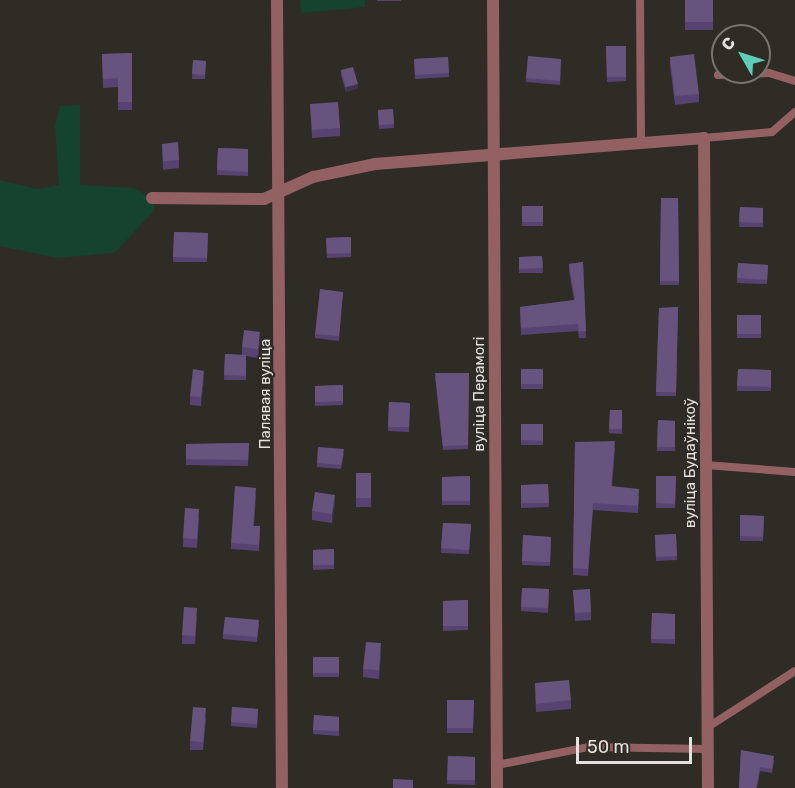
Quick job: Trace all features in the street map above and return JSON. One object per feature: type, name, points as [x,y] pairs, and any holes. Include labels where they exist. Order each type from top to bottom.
[{"type":"street","name":"Палявая вуліца","points":[[277,0],[282,788]]},
{"type":"street","name":"вуліца Перамогі","points":[[493,0],[497,788]]},
{"type":"street","points":[[152,198],[264,199],[313,177],[375,164],[641,140],[704,138]]},
{"type":"street","name":"вуліца Будаўнікоў","points":[[704,138],[708,788]]},
{"type":"lane","points":[[640,0],[641,140]]},
{"type":"lane","points":[[771,73],[795,81]]},
{"type":"lane","points":[[704,138],[772,132],[795,112]]},
{"type":"lane","points":[[706,465],[795,471]]},
{"type":"lane","points":[[708,727],[795,671]]},
{"type":"lane","points":[[497,765],[589,747],[708,749]]},
{"type":"green space","points":[[300,0],[365,0],[365,7],[301,13]]},
{"type":"green space","points":[[80,105],[80,185],[134,188],[152,198],[155,210],[114,253],[57,258],[0,246],[0,180],[37,189],[59,185],[55,125],[60,106]]},
{"type":"building","points":[[685,0],[713,0],[713,22],[685,22]]},
{"type":"building","points":[[606,46],[626,46],[626,77],[607,77]]},
{"type":"building","points":[[132,53],[132,102],[118,102],[118,78],[103,79],[102,54]]},
{"type":"building","points":[[694,54],[699,94],[675,96],[670,57]]},
{"type":"building","points":[[528,56],[561,59],[560,81],[526,78]]},
{"type":"building","points":[[448,57],[449,73],[415,75],[414,59]]},
{"type":"building","points":[[193,60],[206,61],[205,75],[192,74]]},
{"type":"building","points":[[353,67],[358,84],[346,87],[341,70]]},
{"type":"building","points":[[338,102],[340,128],[312,130],[310,104]]},
{"type":"building","points":[[393,109],[394,124],[379,125],[378,110]]},
{"type":"building","points":[[178,142],[179,160],[163,161],[162,144]]},
{"type":"building","points":[[218,148],[248,149],[248,172],[217,170]]},
{"type":"building","points":[[661,198],[678,198],[679,281],[660,281]]},
{"type":"building","points":[[522,206],[543,206],[543,222],[522,222]]},
{"type":"building","points":[[740,207],[763,208],[763,223],[739,222]]},
{"type":"building","points":[[174,232],[208,233],[207,258],[173,257]]},
{"type":"building","points":[[351,237],[351,253],[327,254],[326,238]]},
{"type":"building","points":[[542,256],[543,268],[519,269],[519,257]]},
{"type":"building","points":[[583,262],[586,331],[579,331],[578,324],[521,328],[520,307],[575,300],[569,264]]},
{"type":"building","points":[[738,263],[768,265],[767,280],[737,278]]},
{"type":"building","points":[[320,289],[343,292],[339,336],[315,334]]},
{"type":"building","points":[[678,307],[676,392],[656,392],[659,308]]},
{"type":"building","points":[[737,315],[761,315],[761,334],[737,334]]},
{"type":"building","points":[[244,330],[260,332],[258,349],[242,347]]},
{"type":"building","points":[[225,354],[246,355],[246,376],[224,375]]},
{"type":"building","points":[[193,369],[204,371],[201,397],[190,396]]},
{"type":"building","points":[[521,369],[543,369],[543,384],[521,384]]},
{"type":"building","points":[[738,369],[771,370],[771,387],[737,386]]},
{"type":"building","points":[[435,373],[469,373],[468,445],[443,446]]},
{"type":"building","points":[[343,385],[343,401],[315,402],[315,386]]},
{"type":"building","points":[[389,402],[410,403],[409,427],[388,427]]},
{"type":"building","points":[[610,410],[622,410],[622,429],[609,429]]},
{"type":"building","points":[[658,420],[675,421],[675,447],[657,447]]},
{"type":"building","points":[[521,424],[543,424],[543,441],[521,440]]},
{"type":"building","points":[[615,441],[611,486],[639,489],[638,506],[593,503],[588,569],[573,568],[575,442]]},
{"type":"building","points":[[249,443],[248,460],[186,459],[186,444]]},
{"type":"building","points":[[318,447],[344,449],[341,465],[317,463]]},
{"type":"building","points":[[356,473],[371,473],[371,498],[356,498]]},
{"type":"building","points":[[470,476],[470,501],[442,501],[442,477]]},
{"type":"building","points":[[656,476],[676,476],[675,504],[656,503]]},
{"type":"building","points":[[548,484],[549,503],[521,503],[521,485]]},
{"type":"building","points":[[235,486],[256,488],[253,526],[260,526],[259,545],[231,543]]},
{"type":"building","points":[[315,492],[335,495],[332,514],[312,511]]},
{"type":"building","points":[[185,508],[199,509],[197,539],[183,538]]},
{"type":"building","points":[[740,515],[764,516],[763,537],[740,536]]},
{"type":"building","points":[[443,523],[471,524],[469,550],[441,548]]},
{"type":"building","points":[[676,534],[677,556],[656,557],[655,535]]},
{"type":"building","points":[[523,535],[551,537],[550,562],[522,561]]},
{"type":"building","points":[[334,549],[334,565],[313,565],[313,550]]},
{"type":"building","points":[[522,588],[549,589],[548,608],[521,607]]},
{"type":"building","points":[[590,589],[591,612],[575,613],[573,590]]},
{"type":"building","points":[[468,600],[468,626],[443,626],[443,601]]},
{"type":"building","points":[[184,607],[197,608],[195,636],[182,635]]},
{"type":"building","points":[[652,613],[675,614],[675,639],[651,639]]},
{"type":"building","points":[[225,617],[259,620],[257,637],[223,634]]},
{"type":"building","points":[[366,642],[381,643],[379,670],[363,669]]},
{"type":"building","points":[[313,657],[339,657],[339,673],[313,673]]},
{"type":"building","points":[[569,680],[571,700],[536,704],[535,683]]},
{"type":"building","points":[[447,700],[474,700],[473,728],[447,728]]},
{"type":"building","points":[[193,707],[206,708],[203,742],[190,741]]},
{"type":"building","points":[[232,707],[258,709],[257,724],[231,722]]},
{"type":"building","points":[[314,715],[339,717],[339,731],[313,730]]},
{"type":"building","points":[[741,750],[774,756],[772,769],[760,767],[756,788],[739,788]]},
{"type":"building","points":[[448,756],[475,757],[475,780],[447,780]]},
{"type":"building","points":[[393,779],[413,780],[413,788],[393,788]]}]
